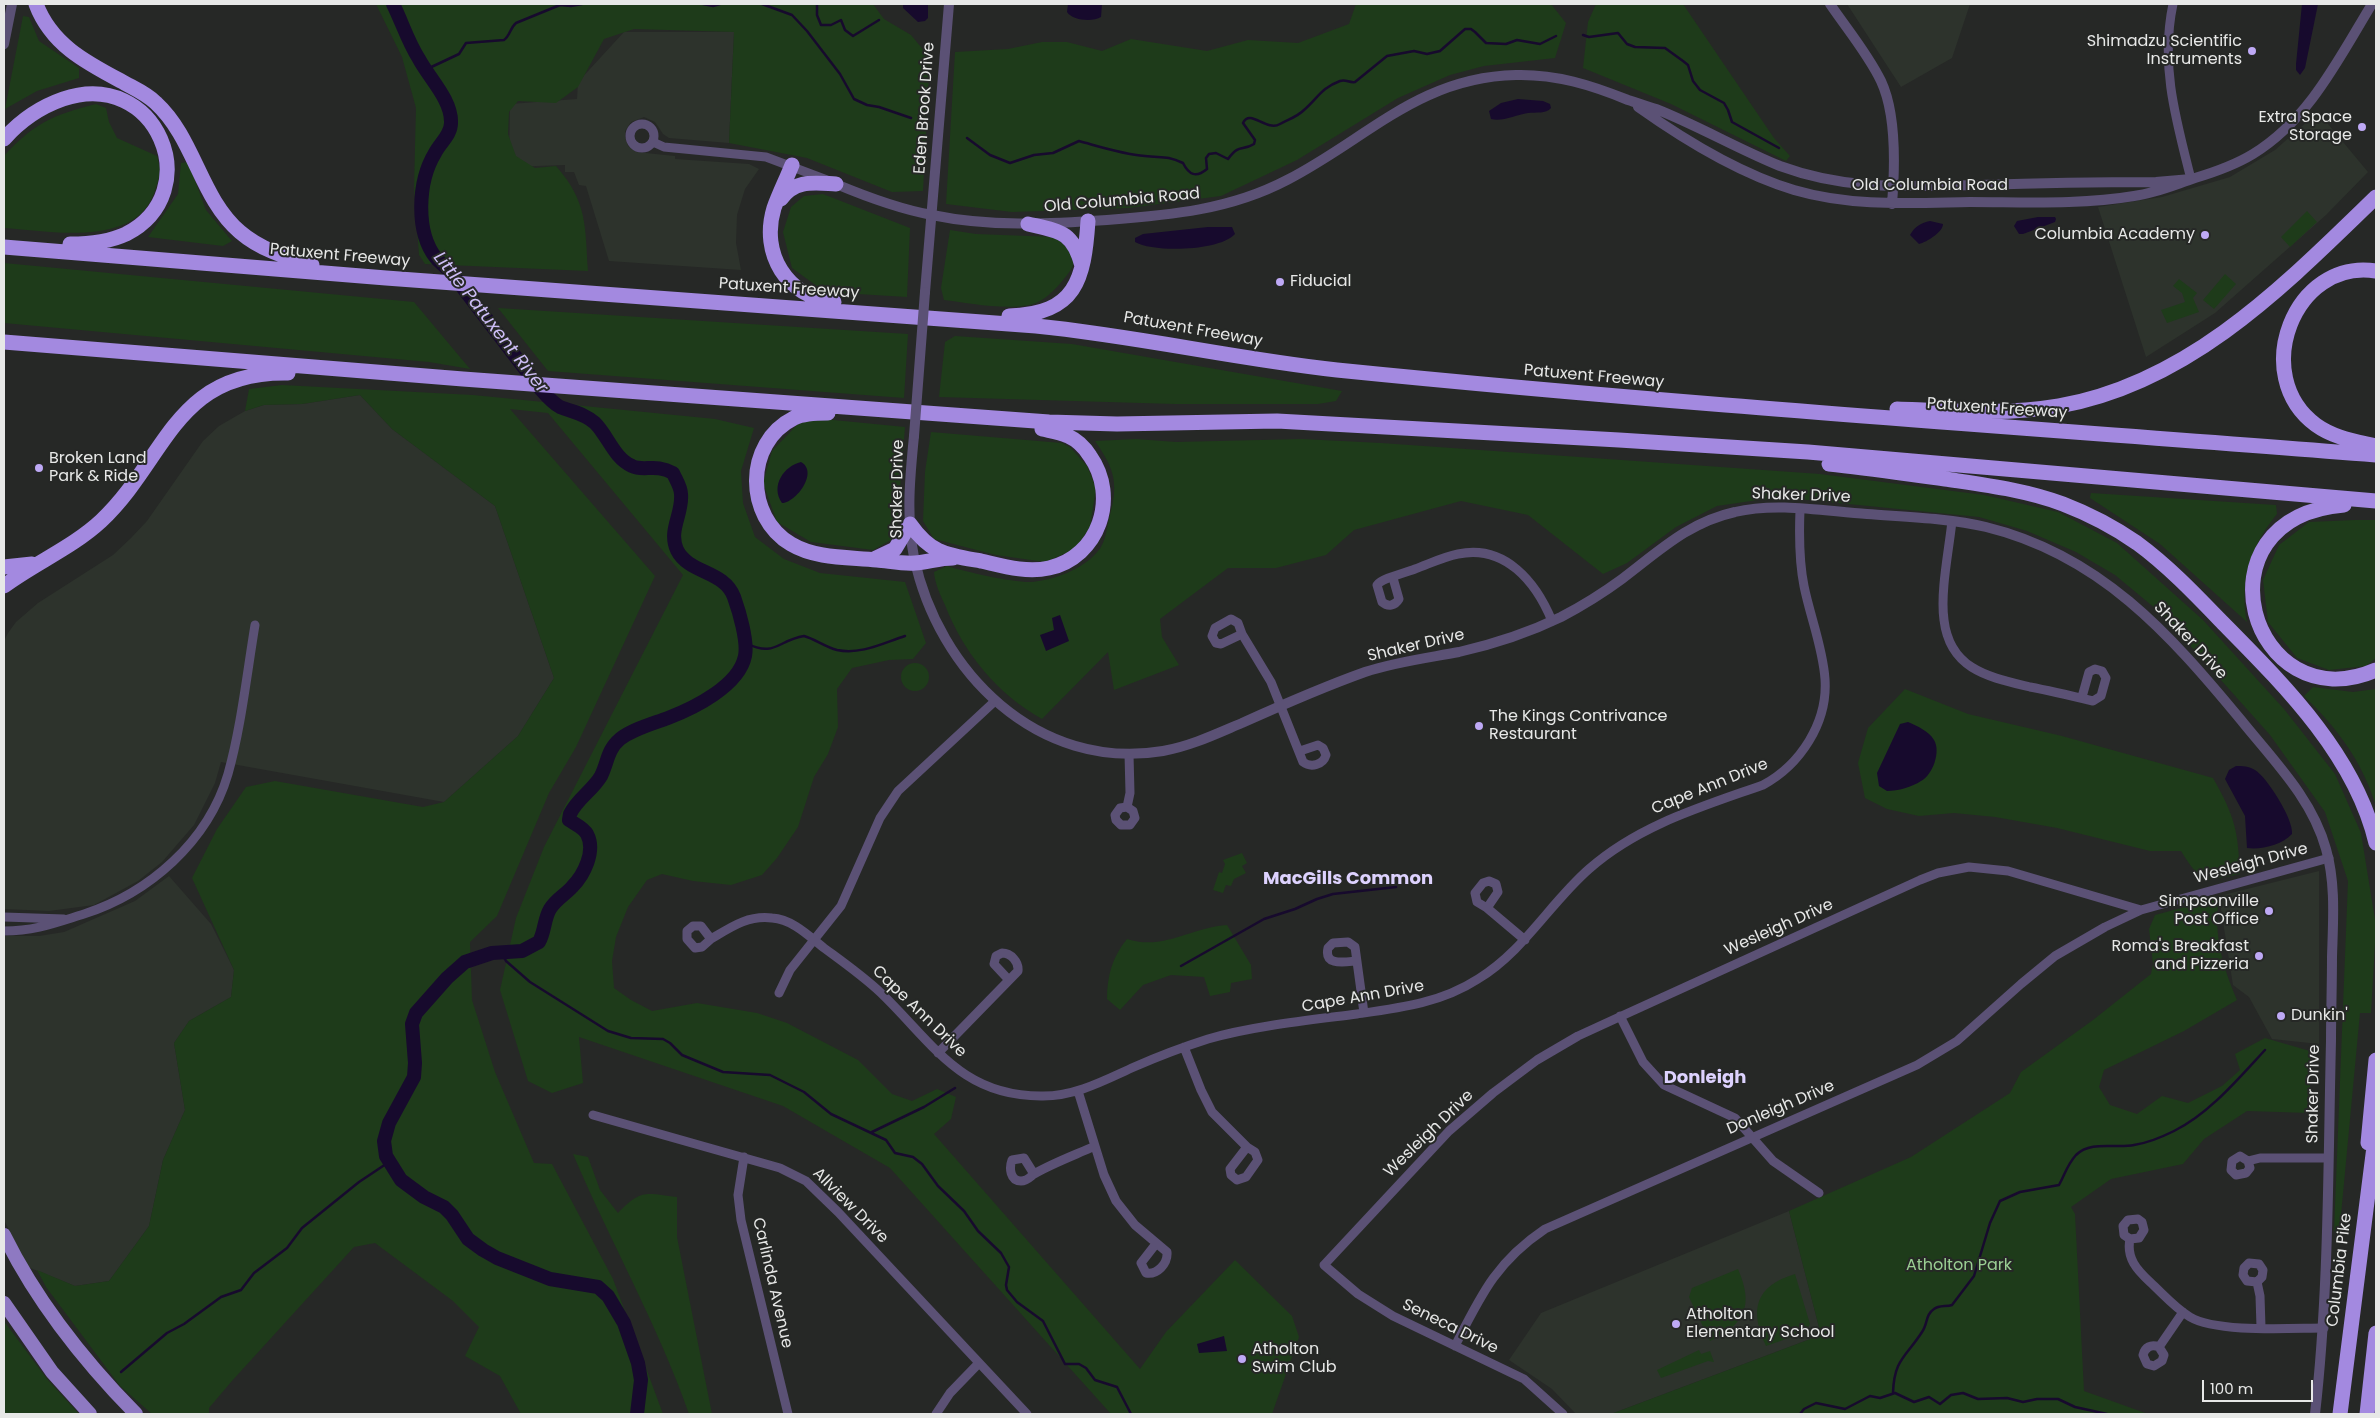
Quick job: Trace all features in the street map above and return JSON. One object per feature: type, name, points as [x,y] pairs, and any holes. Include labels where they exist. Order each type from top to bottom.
[{"type":"highway","points":[[36,4],[45,23],[68,50],[97,69],[143,93],[167,114],[186,142],[216,206],[239,232],[259,246],[276,254],[314,266],[365,276]]},
{"type":"highway","points":[[4,139],[16,127],[43,108],[72,96],[102,94],[126,100],[146,116],[161,138],[167,166],[164,189],[154,210],[126,234],[88,244],[4,246]]},
{"type":"highway","points":[[792,165],[774,208],[771,242],[778,264],[789,281],[804,294],[818,300],[848,304],[881,314]]},
{"type":"highway","points":[[774,208],[792,187],[808,182],[836,184]]},
{"type":"highway","points":[[1659,401],[1810,404],[1970,412],[2026,410],[2090,399],[2150,377],[2202,349],[2228,331],[2286,281],[2376,197]]},
{"type":"highway","points":[[946,319],[1022,316],[1040,313],[1057,304],[1065,298],[1079,280],[1083,268],[1088,221]]},
{"type":"highway","points":[[1028,224],[1066,234],[1077,249],[1083,268]]},
{"type":"highway","name":"Patuxent Freeway","points":[[4,246],[386,278],[1090,331],[1332,369],[1659,401],[2376,455]]},
{"type":"highway","points":[[2376,271],[2347,273],[2321,285],[2310,294],[2299,306],[2286,330],[2283,361],[2289,389],[2304,413],[2314,424],[2341,438],[2376,447]]},
{"type":"highway","points":[[4,342],[463,380],[796,402],[1083,424],[1277,421],[1808,452],[2376,503]]},
{"type":"highway","points":[[4,586],[87,532],[105,517],[124,497],[177,420],[201,399],[219,388],[250,376],[279,373],[417,375]]},
{"type":"highway","points":[[911,412],[802,415],[785,424],[769,440],[757,468],[756,480],[759,504],[768,522],[782,537],[792,545],[809,552],[829,556],[916,563],[944,558],[964,558]]},
{"type":"highway","points":[[874,559],[895,549],[910,524],[924,543],[930,547],[964,558],[1035,570],[1059,565],[1079,552],[1094,536],[1103,510],[1104,494],[1100,474],[1087,452],[1070,436],[1049,430],[954,415]]},
{"type":"highway","points":[[1619,440],[1867,468],[2013,490],[2063,504],[2114,528],[2154,556],[2233,632],[2321,733],[2348,772],[2367,815],[2376,843]]},
{"type":"highway","points":[[2210,442],[2306,443],[2376,447]]},
{"type":"highway","points":[[2376,503],[2328,506],[2301,514],[2289,522],[2277,532],[2263,550],[2254,572],[2251,596],[2257,621],[2270,645],[2296,667],[2319,677],[2337,678],[2353,677],[2376,670]]},
{"type":"highway","points":[[4,567],[38,563]]},
{"type":"highway","points":[[2358,1265],[2376,1060]]},
{"type":"highway","name":"Columbia Pike","points":[[2340,1414],[2376,1130]]},
{"type":"highway","points":[[2366,1414],[2376,1333]]},
{"type":"main road","points":[[4,1235],[27,1278],[61,1327],[90,1364],[136,1414]]},
{"type":"main road","points":[[4,1304],[52,1372],[90,1414]]},
{"type":"street","points":[[4,44],[12,4]]},
{"type":"street","name":"Eden Brook Drive","points":[[932,215],[949,4]]},
{"type":"street","points":[[1830,4],[1874,68],[1886,94],[1891,119],[1894,186],[1892,204]]},
{"type":"street","points":[[2173,4],[2168,32],[2168,78],[2171,100],[2192,179]]},
{"type":"street","name":"Old Columbia Road","points":[[1629,100],[1652,117],[1729,162],[1775,184],[1847,202],[1892,204],[2110,199],[2160,191],[2226,168],[2253,155],[2293,122],[2319,90],[2372,4]]},
{"type":"street","name":"Old Columbia Road","points":[[653,142],[664,147],[753,154],[792,165],[876,200],[932,215],[1028,224],[1088,221],[1193,212],[1245,199],[1309,168],[1415,100],[1432,92],[1471,80],[1516,75],[1540,75],[1584,83],[1656,109],[1758,157],[1801,174],[1848,184],[1894,186],[2156,182],[2192,179]]},
{"type":"street","name":"Shaker Drive","points":[[932,215],[914,436],[910,524],[916,563],[926,596],[942,633],[966,669],[995,701],[1023,723],[1055,739],[1095,751],[1129,754],[1164,751],[1188,745],[1371,670],[1489,644],[1552,621],[1602,594],[1676,536],[1708,519],[1744,509],[1800,510],[1952,521],[1986,527],[2066,557],[2106,582],[2148,616],[2216,691],[2292,782],[2313,815],[2328,858],[2333,888],[2328,1158],[2324,1328],[2315,1414]]},
{"type":"street","name":"Cape Ann Drive","points":[[711,939],[742,921],[752,918],[774,918],[790,923],[880,992],[938,1053],[965,1075],[1003,1091],[1044,1096],[1078,1091],[1184,1047],[1228,1034],[1419,1004],[1448,995],[1489,972],[1525,940],[1564,893],[1587,870],[1614,849],[1664,821],[1774,779],[1792,764],[1809,743],[1821,712],[1825,679],[1803,583],[1800,548],[1800,510]]},
{"type":"street","points":[[1952,521],[1943,610],[1945,629],[1956,652],[1972,668],[1993,678],[2082,697]]},
{"type":"street","points":[[1393,578],[1445,557],[1470,552],[1483,553],[1506,561],[1524,575],[1539,595],[1552,621]]},
{"type":"street","points":[[4,932],[38,929],[116,902],[142,888],[178,856],[208,817],[228,774],[255,625]]},
{"type":"street","points":[[1242,634],[1265,671],[1300,751]]},
{"type":"street","points":[[779,993],[790,970],[841,906],[880,818],[898,791],[995,701]]},
{"type":"street","points":[[1127,807],[1130,793],[1129,754]]},
{"type":"street","name":"Wesleigh Drive","points":[[1324,1265],[1429,1151],[1467,1114],[1544,1056],[1578,1036],[1620,1016],[1920,880],[1953,869],[1969,867],[2008,871],[2141,910],[2328,858]]},
{"type":"street","points":[[1487,908],[1525,940]]},
{"type":"street","name":"Donleigh Drive","points":[[1454,1346],[1490,1280],[1502,1265],[1528,1240],[1566,1219],[1932,1057],[1957,1041],[2055,956],[2105,927],[2141,910]]},
{"type":"street","points":[[4,917],[64,919]]},
{"type":"street","points":[[1356,961],[1364,1013]]},
{"type":"street","points":[[938,1053],[1008,979]]},
{"type":"street","points":[[1620,1016],[1643,1062],[1660,1082],[1675,1092],[1735,1118],[1773,1161],[1819,1193]]},
{"type":"street","points":[[1184,1047],[1212,1112],[1247,1147]]},
{"type":"street","points":[[1078,1091],[1104,1175],[1116,1201],[1124,1213],[1156,1245]]},
{"type":"street","name":"Allview Drive","points":[[593,1115],[780,1168],[806,1181],[838,1212],[1027,1414]]},
{"type":"street","points":[[1034,1174],[1095,1146]]},
{"type":"street","name":"Carlinda Avenue","points":[[744,1157],[738,1195],[741,1220],[788,1414]]},
{"type":"street","points":[[2248,1161],[2260,1158],[2328,1158]]},
{"type":"street","points":[[2130,1239],[2129,1251],[2133,1264],[2183,1312],[2209,1325],[2324,1328]]},
{"type":"street","name":"Seneca Drive","points":[[1324,1265],[1358,1294],[1376,1306],[1524,1380],[1563,1414]]},
{"type":"street","points":[[2257,1282],[2260,1296],[2261,1327]]},
{"type":"street","points":[[2159,1347],[2183,1312]]},
{"type":"street","points":[[936,1414],[950,1393],[979,1363]]},
{"type":"shaded area","points":[[903,4],[928,4],[928,18],[925,21],[918,22],[903,8]]},
{"type":"shaded area","points":[[1068,4],[1102,4],[1101,17],[1088,20],[1078,19],[1067,12]]},
{"type":"shaded area","points":[[1847,4],[1970,4],[1952,58],[1901,87]]},
{"type":"shaded area","points":[[2302,4],[2318,4],[2305,68],[2300,75],[2296,70],[2296,64]]},
{"type":"shaded area","points":[[624,32],[734,32],[729,143],[669,138],[663,134],[655,122],[644,117],[631,122],[625,131],[625,137],[628,146],[636,152],[675,156],[675,159],[749,164],[759,169],[745,189],[737,215],[736,243],[741,270],[609,261],[586,186],[579,185],[574,172],[565,172],[565,165],[509,167],[510,104],[577,99],[578,82]]},
{"type":"shaded area","points":[[1518,99],[1543,101],[1550,104],[1551,108],[1544,112],[1528,113],[1500,120],[1491,119],[1489,111],[1501,103]]},
{"type":"shaded area","name":"Columbia Academy","points":[[2318,112],[2368,172],[2326,215],[2215,313],[2146,357],[2098,207],[2162,197],[2230,177],[2275,150]]},
{"type":"shaded area","points":[[2038,217],[2055,217],[2056,219],[2055,222],[2023,234],[2019,234],[2014,226],[2017,221]]},
{"type":"shaded area","points":[[1930,221],[1943,224],[1942,227],[1934,236],[1919,244],[1910,235],[1918,225]]},
{"type":"shaded area","points":[[1208,227],[1232,227],[1235,234],[1227,240],[1202,247],[1157,248],[1135,242],[1135,238],[1143,234]]},
{"type":"shaded area","points":[[360,395],[392,429],[495,506],[554,678],[518,736],[444,802],[221,762],[215,783],[194,825],[162,862],[138,881],[94,905],[49,911],[4,909],[4,641],[8,633],[16,622],[38,603],[113,555],[131,538],[147,521],[203,441],[219,426],[245,411],[264,405],[302,404]]},
{"type":"shaded area","points":[[801,462],[806,467],[808,473],[804,486],[788,502],[782,503],[779,497],[778,484],[784,472]]},
{"type":"shaded area","points":[[1060,615],[1069,641],[1046,651],[1040,635],[1054,630],[1052,618]]},
{"type":"shaded area","points":[[1908,722],[1926,731],[1932,737],[1937,750],[1935,762],[1929,774],[1921,781],[1905,788],[1887,791],[1879,786],[1877,773],[1900,724]]},
{"type":"shaded area","points":[[2236,766],[2255,770],[2273,790],[2289,819],[2292,834],[2288,838],[2271,846],[2247,848],[2245,816],[2225,779],[2229,770]]},
{"type":"shaded area","points":[[2319,871],[2319,1044],[2272,1039],[2249,997],[2233,985],[2219,896]]},
{"type":"shaded area","points":[[169,876],[211,924],[234,970],[231,997],[189,1021],[174,1043],[185,1110],[163,1160],[149,1226],[109,1281],[75,1286],[28,1267],[4,1220],[4,936],[39,936],[64,932],[135,901]]},
{"type":"shaded area","name":"Atholton Elementary School","points":[[1789,1211],[1821,1335],[1611,1414],[1576,1414],[1552,1389],[1509,1360],[1541,1313]]},
{"type":"shaded area","points":[[1224,1336],[1227,1351],[1199,1353],[1197,1344]]},
{"type":"green space","points":[[376,4],[873,4],[884,19],[911,35],[930,58],[923,191],[892,192],[807,158],[729,143],[734,32],[634,29],[604,39],[578,87],[556,103],[518,101],[509,112],[508,134],[516,156],[535,168],[556,166],[574,191],[583,215],[588,271],[425,264],[419,255],[414,187],[416,108],[402,57]]},
{"type":"green space","points":[[1356,4],[1551,4],[1566,23],[1555,58],[1484,66],[1450,75],[1398,98],[1297,160],[1221,196],[1128,208],[1012,212],[946,204],[955,52],[1008,49],[1042,42],[1067,42],[1102,51],[1131,39],[1207,51],[1248,40],[1298,43],[1349,24]]},
{"type":"green space","points":[[1596,4],[1683,4],[1774,138],[1790,156],[1786,161],[1671,104],[1583,68],[1588,22]]},
{"type":"green space","points":[[23,16],[29,17],[39,41],[79,68],[79,78],[37,91],[5,109]]},
{"type":"green space","points":[[96,104],[106,108],[109,122],[117,138],[157,156],[160,171],[159,179],[154,193],[144,210],[129,222],[110,229],[88,232],[43,232],[4,228],[4,156],[25,136],[45,122],[68,112]]},
{"type":"green space","points":[[188,162],[206,210],[232,241],[223,246],[148,237],[178,194],[181,163]]},
{"type":"green space","points":[[823,194],[910,228],[907,297],[825,292],[792,268],[783,232],[791,207],[804,196]]},
{"type":"green space","points":[[2307,211],[2317,222],[2290,247],[2281,237]]},
{"type":"green space","points":[[950,230],[976,234],[1055,237],[1070,252],[1073,266],[1053,291],[1031,305],[1007,307],[944,300],[941,288]]},
{"type":"green space","points":[[4,263],[414,302],[470,369],[429,362],[4,323]]},
{"type":"green space","points":[[2225,274],[2236,284],[2214,309],[2203,300]]},
{"type":"green space","points":[[2179,279],[2197,293],[2193,298],[2199,312],[2167,323],[2161,310],[2185,302],[2182,293],[2173,286]]},
{"type":"green space","points":[[498,308],[908,334],[904,398],[548,371]]},
{"type":"green space","points":[[955,336],[1072,344],[1342,391],[1336,401],[1318,404],[1175,404],[939,397],[945,342]]},
{"type":"green space","points":[[282,385],[473,395],[715,419],[754,428],[741,471],[743,503],[755,537],[784,559],[820,573],[905,582],[926,643],[913,659],[889,660],[852,668],[837,689],[838,727],[828,754],[814,777],[798,827],[777,858],[762,875],[731,885],[693,881],[662,874],[647,880],[628,907],[616,937],[612,961],[614,988],[652,1011],[697,1003],[757,1013],[787,1023],[858,1060],[892,1094],[912,1101],[937,1089],[956,1097],[951,1119],[934,1134],[1140,1369],[1166,1332],[1235,1260],[1292,1316],[1299,1337],[1272,1414],[1111,1414],[890,1168],[783,1106],[579,1037],[583,1083],[552,1093],[528,1081],[500,990],[516,918],[544,847],[683,575],[548,413],[510,409],[655,576],[576,747],[549,793],[497,916],[470,942],[472,1000],[495,1072],[534,1163],[552,1164],[613,1279],[663,1414],[521,1414],[500,1376],[465,1356],[479,1327],[453,1301],[375,1243],[354,1247],[231,1382],[209,1408],[209,1414],[152,1414],[120,1386],[46,1287],[37,1270],[75,1286],[109,1281],[149,1226],[163,1160],[185,1110],[174,1043],[189,1021],[231,997],[234,970],[192,878],[217,829],[246,787],[275,781],[423,807],[444,802],[518,736],[554,678],[495,506],[392,429],[360,395],[302,404],[264,405],[245,411],[249,389]]},
{"type":"green space","points":[[813,418],[905,427],[897,526],[891,540],[873,550],[811,542],[777,522],[763,483],[772,451],[797,425]]},
{"type":"green space","points":[[931,432],[1062,443],[1071,448],[1087,466],[1096,488],[1090,527],[1075,549],[1045,562],[996,555],[934,539],[923,521],[925,472]]},
{"type":"green space","points":[[1136,439],[1176,442],[1302,439],[1381,443],[1820,474],[1984,495],[2058,512],[2117,543],[2203,620],[2284,709],[2335,774],[2361,833],[2376,926],[2371,1013],[2360,1013],[2339,1236],[2334,1231],[2348,881],[2325,812],[2270,735],[2162,614],[2115,575],[2076,552],[2027,531],[1979,517],[1798,499],[1758,500],[1717,506],[1676,527],[1627,563],[1603,574],[1528,515],[1461,501],[1354,530],[1326,555],[1276,568],[1228,568],[1160,619],[1162,637],[1179,665],[1114,690],[1108,652],[1042,719],[1010,697],[983,670],[961,639],[952,622],[935,581],[934,572],[947,566],[1000,579],[1030,582],[1067,573],[1085,563],[1102,544],[1114,496],[1111,469],[1095,441]]},
{"type":"green space","points":[[2091,493],[2276,505],[2277,514],[2260,538],[2249,565],[2245,593],[2247,622],[2160,544],[2090,498]]},
{"type":"green space","points":[[2376,520],[2376,658],[2366,666],[2329,670],[2297,658],[2268,622],[2263,580],[2279,545],[2309,522]]},
{"type":"green space","points":[[915,663],[925,667],[929,677],[925,687],[915,691],[905,687],[901,677],[905,667]]},
{"type":"green space","points":[[2313,687],[2353,692],[2376,689],[2376,806],[2364,774],[2348,746],[2328,721],[2304,696]]},
{"type":"green space","points":[[1905,689],[1968,714],[2062,736],[2213,778],[2234,824],[2240,874],[2211,879],[2204,878],[2188,862],[2181,851],[2150,851],[2057,828],[1995,817],[1954,813],[1919,816],[1887,809],[1865,798],[1858,763],[1868,728]]},
{"type":"green space","points":[[1242,853],[1247,863],[1242,866],[1246,873],[1234,879],[1231,886],[1226,885],[1223,893],[1213,890],[1219,872],[1222,873],[1225,864],[1223,860]]},
{"type":"green space","name":"Atholton Park","points":[[2219,898],[2217,912],[2218,938],[2227,975],[2237,1000],[2184,1031],[2104,1070],[2099,1087],[2110,1105],[2137,1114],[2162,1096],[2188,1103],[2222,1086],[2240,1070],[2235,1054],[2265,1038],[2310,1051],[2310,1113],[2247,1111],[2204,1139],[2183,1164],[2111,1179],[2071,1207],[2075,1214],[2084,1391],[2148,1414],[1611,1414],[1821,1335],[1789,1211],[1911,1157],[2010,1093],[2021,1072],[2093,1020],[2151,974],[2153,964],[2149,929],[2155,915]]},
{"type":"green space","points":[[1227,925],[1251,965],[1252,979],[1231,983],[1230,992],[1210,996],[1204,977],[1171,975],[1143,985],[1120,1010],[1107,999],[1111,968],[1127,939],[1153,942]]},
{"type":"green space","points":[[573,1154],[588,1157],[600,1190],[618,1213],[638,1196],[658,1194],[677,1197],[677,1237],[712,1414],[689,1414],[663,1348]]},
{"type":"green space","points":[[1738,1269],[1745,1293],[1743,1312],[1731,1328],[1710,1341],[1689,1297],[1692,1288]]},
{"type":"green space","points":[[1795,1274],[1810,1324],[1806,1332],[1766,1346],[1758,1321],[1759,1301],[1771,1285]]},
{"type":"green space","points":[[4,1321],[47,1379],[79,1414],[4,1414]]},
{"type":"green space","points":[[1699,1350],[1701,1354],[1710,1351],[1714,1362],[1708,1361],[1661,1378],[1657,1370]]},
{"type":"waterway","name":"Little Patuxent River","points":[[393,4],[412,46],[444,98],[450,114],[451,127],[429,164],[422,191],[422,220],[429,247],[551,400],[560,407],[582,415],[595,423],[620,458],[632,466],[636,468],[667,470],[673,473],[681,494],[674,536],[677,550],[682,558],[690,564],[715,577],[729,588],[736,603],[744,634],[746,650],[741,667],[725,686],[690,708],[631,732],[620,739],[613,747],[601,776],[570,814],[569,820],[587,834],[590,848],[587,862],[581,876],[550,909],[539,942],[522,951],[492,953],[465,962],[447,978],[416,1013],[412,1024],[415,1063],[414,1077],[389,1123],[384,1141],[386,1156],[401,1180],[424,1197],[444,1207],[452,1215],[468,1239],[483,1250],[497,1258],[550,1279],[598,1287],[608,1296],[624,1323],[638,1363],[641,1380],[637,1414]]},
{"type":"waterway","points":[[425,70],[459,54],[466,43],[504,40],[516,23],[560,5],[582,4]]},
{"type":"waterway","points":[[703,4],[713,6],[720,4]]},
{"type":"waterway","points":[[762,4],[792,15],[807,31],[840,74],[854,99],[867,105],[911,118]]},
{"type":"waterway","points":[[817,4],[817,15],[821,25],[831,25],[841,20],[845,30],[853,36],[879,20]]},
{"type":"waterway","points":[[967,138],[990,155],[1010,163],[1034,155],[1053,153],[1079,141],[1128,154],[1172,159],[1183,163],[1190,173],[1199,174],[1207,169],[1206,158],[1209,154],[1216,153],[1228,159],[1238,149],[1254,144],[1255,140],[1243,123],[1246,119],[1250,118],[1275,126],[1280,124],[1296,116],[1309,106],[1328,87],[1342,81],[1355,82],[1387,56],[1414,51],[1427,54],[1440,51],[1465,29],[1471,29],[1486,43],[1506,44],[1517,40],[1540,44],[1556,36]]},
{"type":"waterway","points":[[1583,35],[1589,37],[1618,33],[1627,44],[1635,47],[1665,48],[1688,65],[1693,81],[1700,90],[1724,103],[1732,122],[1779,148]]},
{"type":"waterway","points":[[746,643],[764,649],[776,647],[804,636],[837,650],[855,651],[872,648],[905,636]]},
{"type":"waterway","points":[[1181,966],[1264,919],[1295,909],[1317,899],[1333,894],[1396,887]]},
{"type":"waterway","points":[[501,952],[506,961],[530,982],[608,1031],[631,1038],[663,1039],[682,1055],[723,1072],[770,1075],[804,1092],[831,1114],[886,1140],[895,1153],[913,1157],[922,1164],[938,1186],[964,1211],[978,1231],[1001,1253],[1009,1267],[1007,1290],[1017,1302],[1043,1321],[1065,1364],[1079,1364],[1086,1368],[1095,1380],[1117,1387],[1131,1414]]},
{"type":"waterway","points":[[1893,1393],[1898,1365],[1924,1329],[1931,1311],[1936,1308],[1952,1305],[1974,1276],[1990,1223],[2000,1201],[2020,1192],[2059,1185],[2070,1162],[2082,1150],[2096,1146],[2127,1146],[2144,1143],[2155,1140],[2187,1124],[2223,1095],[2265,1050]]},
{"type":"waterway","points":[[872,1132],[924,1107],[955,1088]]},
{"type":"waterway","points":[[121,1372],[167,1333],[184,1324],[221,1297],[241,1290],[254,1273],[287,1248],[302,1228],[359,1182],[389,1162]]},
{"type":"waterway","points":[[1800,1414],[1804,1409],[1816,1403],[1845,1409],[1870,1396],[1880,1398],[1895,1393],[1914,1402],[1929,1397],[1940,1404],[1951,1395],[1963,1393],[1978,1399],[2007,1398],[2023,1402],[2037,1399],[2058,1399],[2075,1407],[2107,1414]]},
{"type":"place","name":"Shimadzu Scientific Instruments","points":[[2252,51]]},
{"type":"place","name":"Extra Space Storage","points":[[2362,127]]},
{"type":"place","name":"Columbia Academy","points":[[2205,235]]},
{"type":"place","name":"Fiducial","points":[[1280,282]]},
{"type":"place","name":"Broken Land Park & Ride","points":[[39,468]]},
{"type":"place","name":"The Kings Contrivance Restaurant","points":[[1479,726]]},
{"type":"place","name":"Simpsonville Post Office","points":[[2269,911]]},
{"type":"place","name":"Roma's Breakfast and Pizzeria","points":[[2259,956]]},
{"type":"place","name":"Dunkin'","points":[[2281,1016]]},
{"type":"place","name":"Atholton Elementary School","points":[[1676,1324]]},
{"type":"place","name":"Atholton Swim Club","points":[[1242,1359]]},
{"type":"district","name":"MacGills Common","points":[[1348,879]]},
{"type":"district","name":"Donleigh","points":[[1705,1078]]}]
